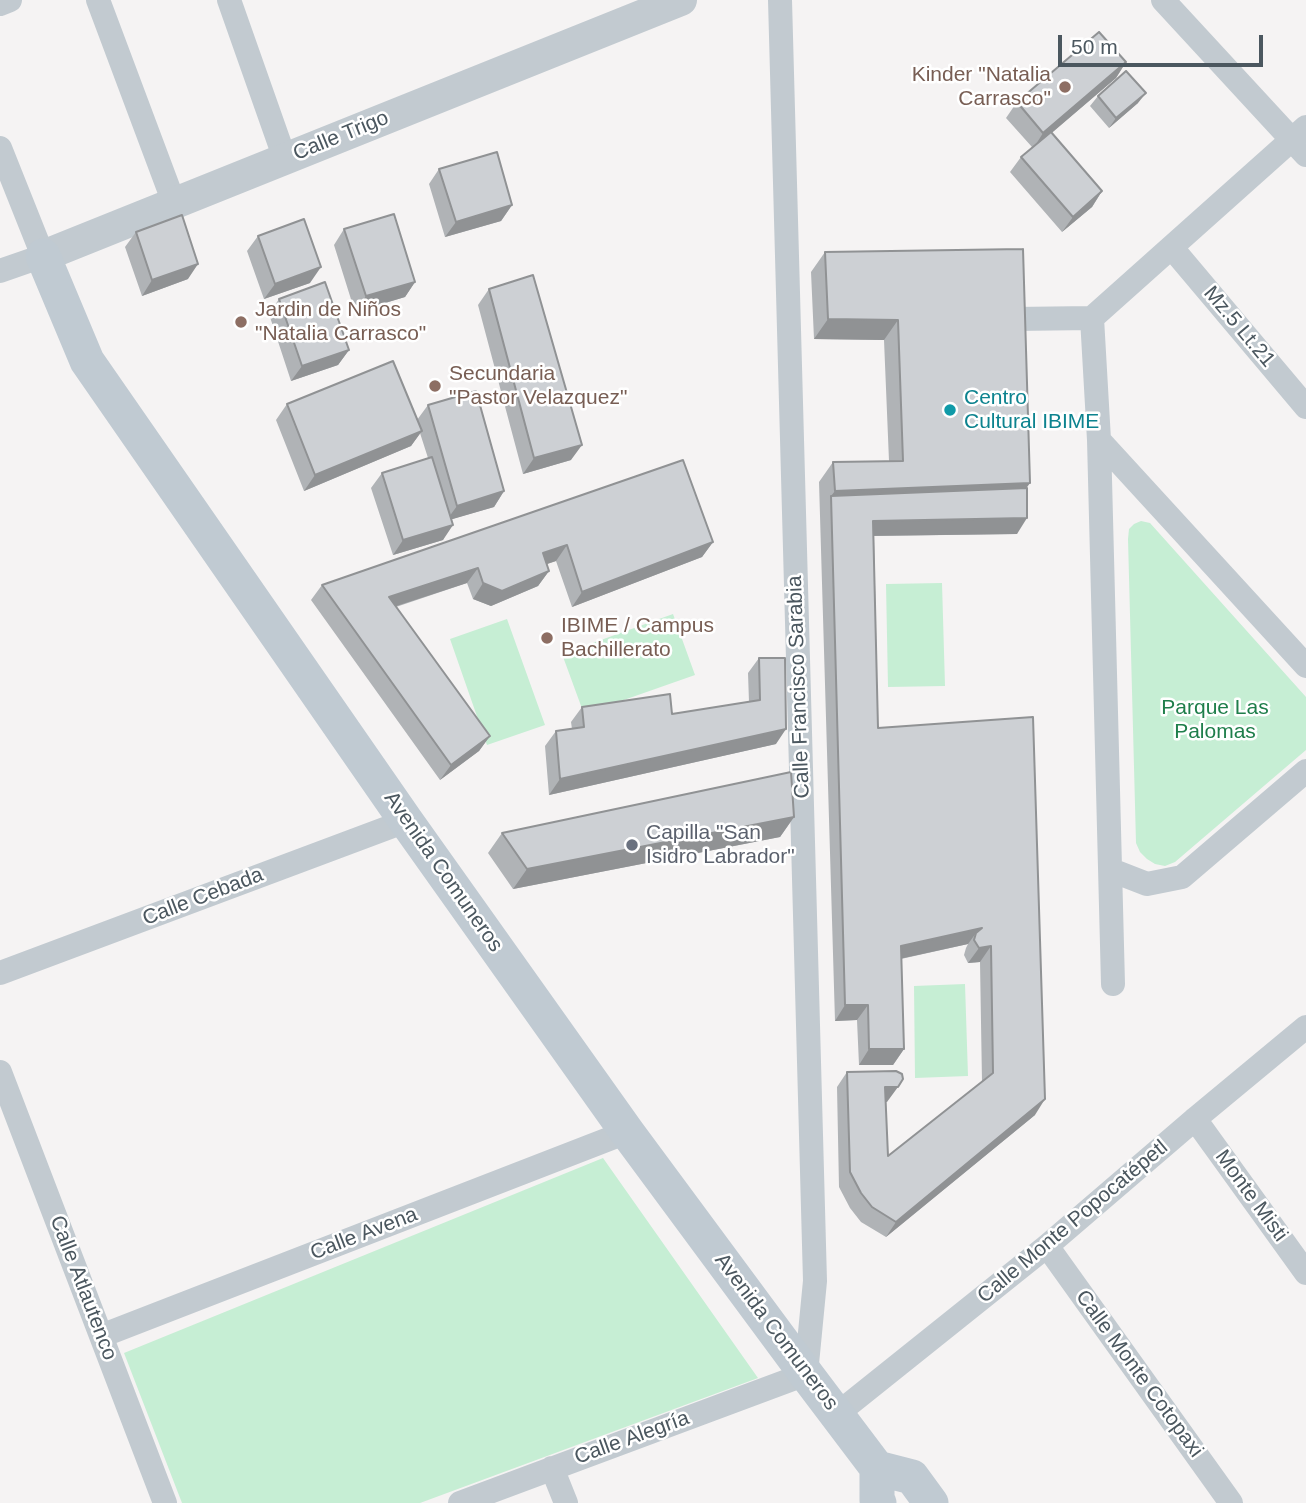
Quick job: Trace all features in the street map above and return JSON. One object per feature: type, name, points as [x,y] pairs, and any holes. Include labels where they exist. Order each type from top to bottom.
[{"type":"main road","name":"Avenida Comuneros","points":[[43,256],[88,361],[406,821],[627,1132],[877,1468]]},
{"type":"main road","points":[[879,1503],[877,1468],[912,1477],[931,1503]]},
{"type":"street","points":[[0,4],[10,0]]},
{"type":"street","points":[[98,0],[174,203]]},
{"type":"street","points":[[229,0],[285,159]]},
{"type":"street","name":"Calle Trigo","points":[[0,271],[681,0]]},
{"type":"street","name":"Calle Francisco Sarabia","points":[[779,0],[815,1281],[806,1374]]},
{"type":"street","points":[[1014,319],[1092,318],[1301,140],[1163,0]]},
{"type":"street","points":[[0,148],[43,256]]},
{"type":"street","name":"Mz.5 Lt.21","points":[[1172,248],[1306,407]]},
{"type":"street","points":[[1092,318],[1099,440],[1113,984]]},
{"type":"street","points":[[1099,440],[1306,666]]},
{"type":"street","points":[[1111,870],[1147,884],[1182,877],[1306,771]]},
{"type":"street","name":"Calle Cebada","points":[[0,973],[406,821]]},
{"type":"street","name":"Calle Monte Popocatépetl","points":[[837,1414],[1047,1246],[1306,1027]]},
{"type":"street","name":"Calle Atlautenco","points":[[0,1072],[165,1503]]},
{"type":"street","name":"Monte Misti","points":[[1195,1119],[1306,1273]]},
{"type":"street","name":"Calle Avena","points":[[101,1336],[627,1132]]},
{"type":"street","name":"Calle Monte Cotopaxi","points":[[1047,1246],[1231,1503]]},
{"type":"street","name":"Calle Alegría","points":[[460,1503],[806,1374]]},
{"type":"street","points":[[552,1468],[566,1503]]},
{"type":"green space","name":"Parque Las Palomas","points":[[1141,521],[1150,523],[1306,697],[1306,750],[1175,862],[1165,866],[1147,859],[1136,843],[1128,539],[1129,529]]},
{"type":"green space","points":[[942,583],[945,686],[888,687],[886,584]]},
{"type":"green space","points":[[673,614],[695,675],[584,714],[562,654]]},
{"type":"green space","points":[[507,619],[545,725],[487,745],[450,639]]},
{"type":"green space","points":[[965,984],[968,1076],[915,1078],[914,986]]},
{"type":"green space","points":[[603,1158],[758,1378],[420,1503],[182,1503],[124,1353]]},
{"type":"building","points":[[1099,32],[1126,62],[1043,133],[1017,102]]},
{"type":"building","points":[[1126,71],[1146,93],[1116,118],[1098,96]]},
{"type":"building","points":[[1051,132],[1102,191],[1073,217],[1021,157]]},
{"type":"building","points":[[497,152],[512,205],[456,222],[439,169]]},
{"type":"building","points":[[394,214],[415,282],[366,296],[344,229]]},
{"type":"building","points":[[182,215],[198,264],[152,280],[136,232]]},
{"type":"building","points":[[304,219],[321,267],[275,284],[258,236]]},
{"type":"building","name":"Centro Cultural IBIME","points":[[1023,249],[1030,483],[835,491],[833,462],[903,461],[898,320],[828,319],[825,252]]},
{"type":"building","points":[[533,275],[582,445],[534,458],[489,289]]},
{"type":"building","points":[[325,282],[349,350],[302,366],[279,299]]},
{"type":"building","points":[[393,361],[422,431],[315,475],[287,404]]},
{"type":"building","points":[[476,391],[504,491],[457,506],[428,405]]},
{"type":"building","points":[[432,457],[453,525],[403,540],[382,473]]},
{"type":"building","points":[[683,460],[713,542],[582,592],[567,545],[543,553],[549,571],[502,591],[483,583],[478,568],[389,597],[490,736],[451,765],[322,585]]},
{"type":"building","points":[[1027,488],[1027,518],[873,521],[878,728],[1033,717],[1045,1099],[896,1222],[872,1207],[850,1172],[847,1072],[896,1071],[902,1074],[903,1079],[898,1087],[885,1087],[888,1156],[993,1073],[991,946],[979,948],[974,940],[976,933],[982,928],[901,946],[904,1049],[869,1049],[868,1005],[845,1005],[831,496]]},
{"type":"building","points":[[759,658],[785,658],[786,729],[560,779],[556,731],[584,727],[582,707],[670,694],[672,714],[760,700]]},
{"type":"building","points":[[791,772],[794,817],[527,869],[502,833]]},
{"type":"place","name":"Kinder \"Natalia Carrasco\"","points":[[1065,87]]},
{"type":"place","name":"Jardin de Niños \"Natalia Carrasco\"","points":[[241,322]]},
{"type":"place","name":"Secundaria \"Pastor Velazquez\"","points":[[435,386]]},
{"type":"place","name":"Centro Cultural IBIME","points":[[950,410]]},
{"type":"place","name":"IBIME / Campus Bachillerato","points":[[547,638]]},
{"type":"place","name":"Capilla \"San Isidro Labrador\"","points":[[632,845]]}]
